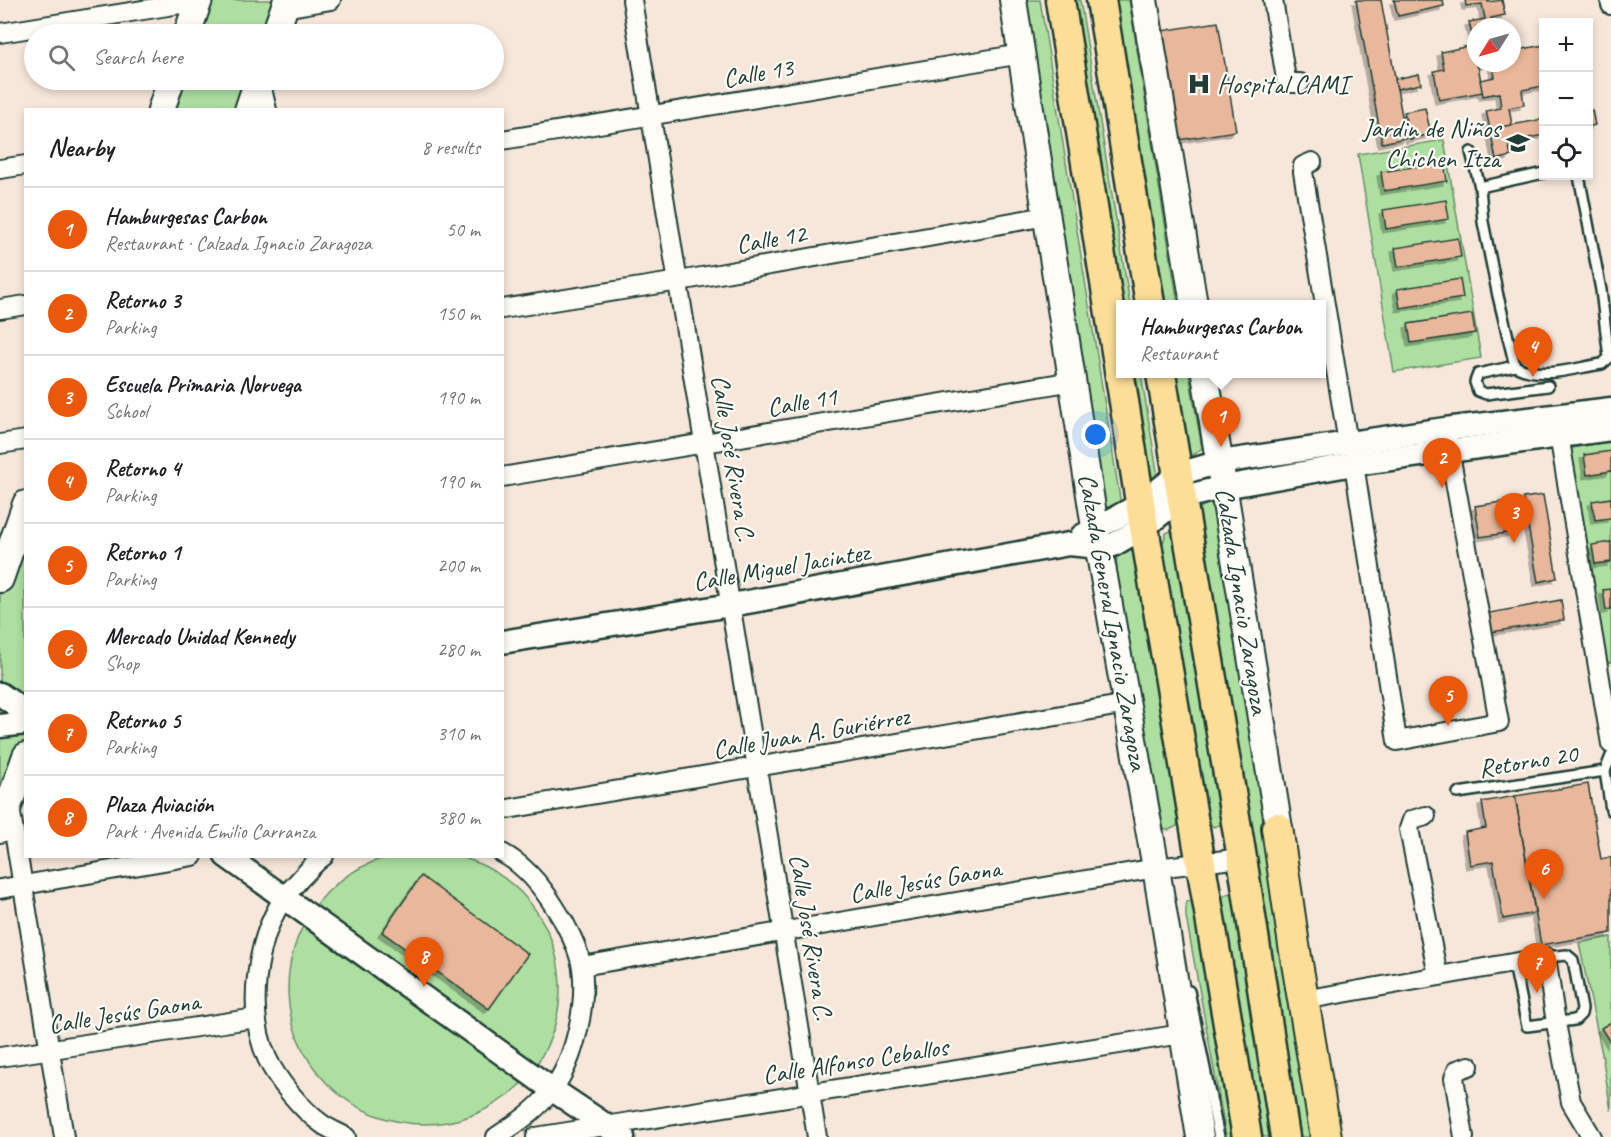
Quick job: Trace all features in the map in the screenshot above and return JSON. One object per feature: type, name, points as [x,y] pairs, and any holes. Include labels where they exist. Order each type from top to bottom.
[{"type":"highway","points":[[1277,828],[1326,1137]]},
{"type":"main road","name":"Calzada General Ignacio Zaragoza","points":[[1014,0],[1097,537],[1156,868],[1182,1034],[1208,1130]]},
{"type":"main road","name":"Calzada General Ignacio Zaragoza","points":[[1060,0],[1116,347]]},
{"type":"main road","points":[[1101,0],[1149,300]]},
{"type":"main road","points":[[1144,0],[1193,300]]},
{"type":"main road","points":[[191,24],[199,1]]},
{"type":"main road","points":[[278,24],[286,4]]},
{"type":"main road","points":[[162,108],[168,90]]},
{"type":"main road","points":[[249,108],[255,90]]},
{"type":"main road","name":"Calzada General Ignacio Zaragoza","points":[[1121,378],[1246,1137]]},
{"type":"main road","points":[[1162,378],[1242,858],[1285,1137]]},
{"type":"main road","name":"Calzada Ignacio Zaragoza","points":[[1206,378],[1277,828]]},
{"type":"main road","points":[[0,579],[24,510]]},
{"type":"main road","points":[[0,829],[24,761]]},
{"type":"main road","points":[[1277,828],[1315,998],[1337,1137]]},
{"type":"street","points":[[286,4],[331,0]]},
{"type":"street","name":"Calle José Rivera C.","points":[[632,0],[817,1137]]},
{"type":"street","points":[[1273,0],[1286,79],[1292,84],[1300,83]]},
{"type":"street","points":[[1610,0],[1611,5]]},
{"type":"street","points":[[56,24],[199,1]]},
{"type":"street","points":[[0,33],[24,29]]},
{"type":"street","name":"Calle 13","points":[[504,140],[1022,54]]},
{"type":"street","points":[[262,90],[266,108]]},
{"type":"street","points":[[1312,162],[1303,166],[1303,172],[1325,300]]},
{"type":"street","points":[[0,169],[24,165]]},
{"type":"street","name":"Calle 12","points":[[504,309],[679,281],[1047,216]]},
{"type":"street","points":[[0,309],[24,306]]},
{"type":"street","points":[[1326,307],[1397,741],[1499,722],[1447,440]]},
{"type":"street","name":"Calle 11","points":[[504,477],[1073,381]]},
{"type":"street","points":[[1180,486],[1222,474],[1447,440],[1611,409]]},
{"type":"street","points":[[1447,440],[1559,435],[1611,429]]},
{"type":"street","points":[[1559,435],[1592,621],[1604,671],[1611,744]]},
{"type":"street","points":[[0,444],[24,440]]},
{"type":"street","name":"Calle Miguel Jacintez","points":[[504,642],[731,605],[1069,544],[1097,537],[1143,515],[1180,486]]},
{"type":"street","points":[[0,694],[24,711]]},
{"type":"street","name":"Calle Juan A. Guriérrez","points":[[504,810],[1127,704]]},
{"type":"street","points":[[0,726],[24,723]]},
{"type":"street","points":[[9,802],[64,1137]]},
{"type":"street","points":[[1426,816],[1412,820],[1409,829],[1438,976]]},
{"type":"street","points":[[496,1137],[522,1121],[552,1090],[572,1053],[583,1010],[582,966],[566,925],[543,888],[512,858],[504,854]]},
{"type":"street","points":[[0,889],[182,858]]},
{"type":"street","points":[[229,858],[552,1090],[615,1132]]},
{"type":"street","points":[[321,858],[284,898],[269,925],[260,954],[256,984],[256,1018],[267,1057],[290,1093],[322,1124],[346,1137]]},
{"type":"street","name":"Calle Jesús Gaona","points":[[582,966],[1156,868],[1242,858]]},
{"type":"street","points":[[1315,998],[1546,957],[1571,1102],[1592,1137]]},
{"type":"street","name":"Calle Jesús Gaona","points":[[0,1057],[256,1018]]},
{"type":"street","name":"Calle Alfonso Ceballos","points":[[536,1137],[615,1132],[811,1094],[1182,1034]]},
{"type":"street","points":[[1464,1137],[1454,1078],[1457,1070],[1469,1066]]},
{"type":"lane","points":[[1471,152],[1479,187],[1483,222],[1515,366]]},
{"type":"lane","points":[[1479,187],[1539,174]]},
{"type":"lane","points":[[1548,386],[1486,394],[1478,391],[1475,382],[1478,374],[1515,366],[1526,371],[1545,373],[1602,364],[1609,358],[1601,290],[1580,180]]},
{"type":"lane","points":[[1611,756],[1605,771],[1611,804]]},
{"type":"lane","name":"Retorno 20","points":[[1458,793],[1605,771]]},
{"type":"lane","points":[[1156,868],[1173,915],[1180,950]]},
{"type":"lane","points":[[1514,964],[1527,1026],[1579,1018],[1580,998],[1575,964],[1570,956],[1546,957]]},
{"type":"lane","points":[[1187,984],[1208,1130]]},
{"type":"green space","points":[[207,0],[280,0],[272,24],[199,24]]},
{"type":"green space","points":[[1019,0],[1040,0],[1121,505],[1108,511],[1101,506]]},
{"type":"green space","points":[[1064,0],[1080,0],[1129,300],[1119,300]]},
{"type":"green space","points":[[1101,0],[1129,0],[1177,300],[1150,300]]},
{"type":"green space","points":[[174,90],[249,90],[242,108],[168,108]]},
{"type":"green space","points":[[1444,140],[1481,358],[1394,372],[1358,154]]},
{"type":"green space","points":[[1125,378],[1142,378],[1157,471],[1155,477],[1149,481]]},
{"type":"green space","points":[[1163,378],[1190,378],[1202,448],[1195,454],[1184,457]]},
{"type":"green space","points":[[1611,441],[1611,662],[1605,663],[1567,449]]},
{"type":"green space","points":[[1217,500],[1323,1137],[1301,1137],[1200,513],[1201,507]]},
{"type":"green space","points":[[24,519],[24,744],[0,816],[0,586]]},
{"type":"green space","points":[[1171,531],[1177,534],[1223,818],[1220,825],[1213,827],[1207,820],[1163,543],[1166,533]]},
{"type":"green space","points":[[1133,543],[1179,813],[1177,826],[1169,830],[1162,829],[1156,819],[1117,570],[1116,551]]},
{"type":"green space","points":[[384,858],[464,858],[500,875],[529,901],[537,912],[550,936],[560,975],[560,1001],[554,1028],[544,1052],[529,1075],[511,1093],[488,1108],[464,1118],[437,1124],[411,1124],[384,1118],[360,1108],[337,1093],[319,1075],[304,1052],[294,1028],[288,1001],[290,961],[298,936],[311,912],[337,883],[360,868]]},
{"type":"green space","points":[[1234,892],[1275,1137],[1260,1137],[1223,906],[1223,897]]},
{"type":"green space","points":[[1192,900],[1196,908],[1234,1137],[1226,1137],[1186,917],[1186,902]]},
{"type":"green space","points":[[1611,937],[1611,1111],[1602,1054],[1579,943]]},
{"type":"building","points":[[1356,0],[1381,0],[1406,138],[1382,143]]},
{"type":"building","points":[[1394,0],[1443,0],[1444,6],[1398,16]]},
{"type":"building","points":[[1465,0],[1488,0],[1488,2],[1502,0],[1505,15],[1485,18],[1482,4],[1466,6]]},
{"type":"building","name":"Hospital CAMI","points":[[1218,22],[1236,131],[1179,140],[1161,31]]},
{"type":"building","points":[[1467,46],[1467,72],[1479,72],[1483,92],[1439,100],[1434,71],[1444,69],[1441,52]]},
{"type":"building","points":[[1539,46],[1539,87],[1522,90],[1524,105],[1509,108],[1512,125],[1490,129],[1486,111],[1501,108],[1499,93],[1483,96],[1480,80],[1495,77],[1494,72],[1521,72],[1521,49]]},
{"type":"building","points":[[1419,74],[1421,84],[1397,89],[1395,79]]},
{"type":"building","points":[[1425,108],[1431,134],[1410,139],[1404,112]]},
{"type":"building","points":[[1539,120],[1539,136],[1508,142],[1511,156],[1496,160],[1490,129]]},
{"type":"building","points":[[1444,162],[1447,181],[1384,191],[1381,172]]},
{"type":"building","points":[[1446,200],[1449,219],[1386,229],[1383,210]]},
{"type":"building","points":[[1458,238],[1461,257],[1398,267],[1395,248]]},
{"type":"building","points":[[1460,279],[1463,298],[1400,308],[1397,289]]},
{"type":"building","points":[[1472,314],[1475,333],[1411,343],[1408,324]]},
{"type":"building","points":[[1611,451],[1611,471],[1587,475],[1584,455]]},
{"type":"building","points":[[1543,495],[1557,578],[1538,582],[1523,498]]},
{"type":"building","points":[[1611,498],[1611,518],[1595,520],[1592,501]]},
{"type":"building","points":[[1508,501],[1513,532],[1480,537],[1475,506]]},
{"type":"building","points":[[1611,542],[1611,562],[1595,564],[1592,545]]},
{"type":"building","points":[[1611,589],[1611,609],[1606,610],[1603,590]]},
{"type":"building","points":[[1561,600],[1564,620],[1492,632],[1489,613]]},
{"type":"building","points":[[1588,784],[1601,859],[1611,857],[1611,933],[1541,945],[1515,796]]},
{"type":"building","points":[[1515,796],[1535,913],[1503,919],[1493,861],[1470,865],[1465,832],[1486,828],[1482,802]]},
{"type":"building","points":[[421,876],[528,954],[489,1009],[382,932]]},
{"type":"building","points":[[1611,1022],[1611,1044],[1601,1028]]},
{"type":"place","name":"Hospital CAMI","points":[[1199,84]]},
{"type":"place","name":"Jardin de Niños Chichen Itza","points":[[1518,143]]},
{"type":"place","name":"Retorno 4","points":[[1533,377]]},
{"type":"place","name":"Hamburgesas Carbon","points":[[1221,447]]},
{"type":"place","name":"Retorno 3","points":[[1442,488]]},
{"type":"place","name":"Escuela Primaria Noruega","points":[[1514,543]]},
{"type":"place","name":"Retorno 1","points":[[1448,726]]},
{"type":"place","name":"Mercado Unidad Kennedy","points":[[1544,899]]},
{"type":"place","name":"Plaza Aviación","points":[[424,987]]},
{"type":"place","name":"Retorno 5","points":[[1537,993]]}]
